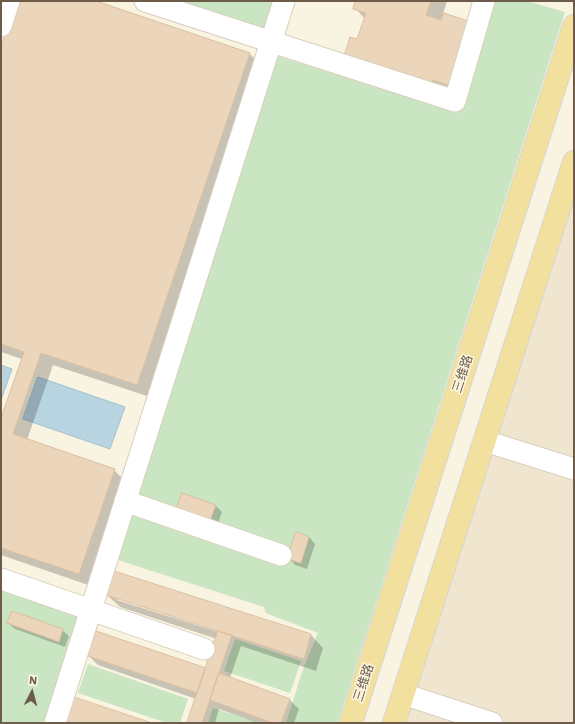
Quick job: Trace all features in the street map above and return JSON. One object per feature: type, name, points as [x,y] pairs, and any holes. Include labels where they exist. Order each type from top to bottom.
[{"type":"main road","name":"三维路","points":[[351,723],[574,26]]},
{"type":"main road","points":[[394,723],[574,162]]},
{"type":"street","points":[[1,26],[9,1]]},
{"type":"street","points":[[145,1],[455,101],[484,1]]},
{"type":"street","points":[[54,723],[284,1]]},
{"type":"street","points":[[485,441],[574,469]]},
{"type":"street","points":[[125,501],[281,555]]},
{"type":"street","points":[[1,579],[204,649]]},
{"type":"street","points":[[403,694],[492,723]]},
{"type":"shaded area","points":[[574,157],[574,723],[393,723]]},
{"type":"green space","points":[[145,1],[276,1],[264,39]]},
{"type":"green space","points":[[493,1],[527,1],[565,12],[338,723],[286,723],[304,666],[318,633],[266,613],[264,607],[118,560],[277,56],[459,113]]},
{"type":"green space","points":[[1,590],[81,617],[47,723],[1,723]]},
{"type":"green space","points":[[235,639],[301,661],[290,693],[224,671]]},
{"type":"green space","points":[[88,664],[188,699],[180,723],[167,723],[78,693]]},
{"type":"green space","points":[[213,708],[260,723],[208,723]]},
{"type":"water","points":[[1,365],[12,369],[1,400]]},
{"type":"water","points":[[38,377],[125,407],[110,449],[23,419]]},
{"type":"building","points":[[17,1],[96,1],[250,53],[137,385],[41,353],[13,434],[115,469],[79,574],[1,548],[1,418],[24,352],[1,344],[1,47]]},
{"type":"building","points":[[356,1],[431,1],[426,15],[441,20],[444,13],[471,22],[451,86],[433,80],[430,90],[344,56],[350,37],[357,39],[366,13],[353,9]]},
{"type":"building","points":[[182,493],[216,505],[209,523],[176,511]]},
{"type":"building","points":[[296,532],[309,537],[301,563],[287,559]]},
{"type":"building","points":[[114,571],[311,634],[304,659],[106,595]]},
{"type":"building","points":[[12,611],[63,629],[59,642],[7,623]]},
{"type":"building","points":[[96,631],[206,668],[197,693],[88,656]]},
{"type":"building","points":[[218,631],[232,635],[202,723],[187,723]]},
{"type":"building","points":[[219,673],[290,699],[281,723],[273,723],[210,700]]},
{"type":"building","points":[[71,696],[152,723],[74,723],[64,720]]}]
